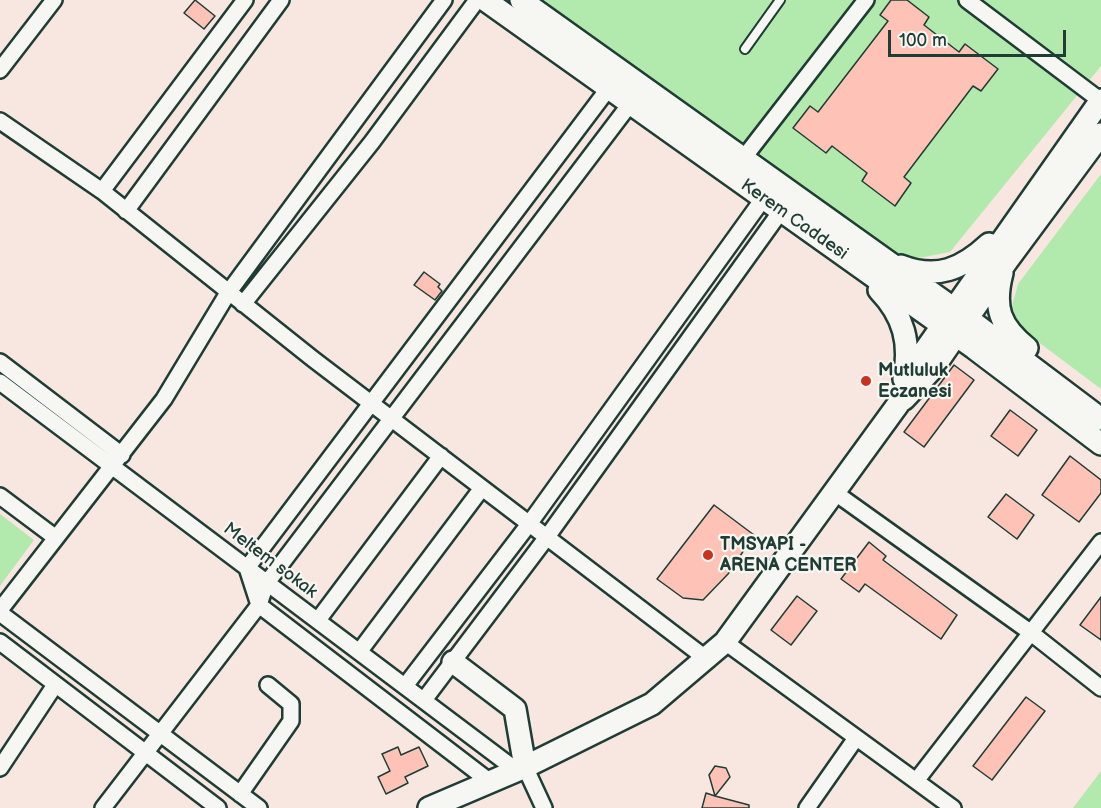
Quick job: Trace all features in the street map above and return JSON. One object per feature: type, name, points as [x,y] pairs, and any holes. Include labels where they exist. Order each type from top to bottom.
[{"type":"street","points":[[0,70],[54,0]]},
{"type":"street","points":[[102,192],[245,0]]},
{"type":"street","points":[[126,211],[281,0]]},
{"type":"street","points":[[259,808],[0,611],[164,399],[228,292],[444,0]]},
{"type":"street","points":[[243,304],[372,142],[477,0]]},
{"type":"street","name":"Kerem Caddesi","points":[[485,0],[516,6],[878,255],[1101,444]]},
{"type":"street","points":[[742,160],[866,0]]},
{"type":"street","points":[[955,322],[1007,233],[1101,100],[967,0]]},
{"type":"street","name":"Kerem Caddesi","points":[[516,6],[608,89],[763,199],[857,265],[955,322],[1054,384],[1101,419]]},
{"type":"street","points":[[489,781],[259,605],[247,568],[608,89]]},
{"type":"street","points":[[103,808],[146,755],[259,605],[266,584],[390,417],[630,104]]},
{"type":"street","points":[[0,121],[102,192],[370,403],[708,660]]},
{"type":"street","points":[[429,808],[521,768],[652,704],[708,660],[725,642],[899,403],[913,369],[1006,261],[1101,134]]},
{"type":"street","points":[[405,686],[529,524],[763,199]]},
{"type":"street","points":[[424,700],[547,537],[781,211]]},
{"type":"street","points":[[878,255],[918,272],[946,272],[967,263],[1007,233]]},
{"type":"street","points":[[1006,261],[998,297],[1001,319],[1009,332],[1043,363],[1054,384]]},
{"type":"street","points":[[857,265],[891,302],[901,318],[907,357],[899,403]]},
{"type":"street","points":[[0,362],[122,455]]},
{"type":"street","name":"Meltem sokak","points":[[0,382],[266,584],[521,768]]},
{"type":"street","points":[[318,620],[441,456]]},
{"type":"street","points":[[359,652],[482,488]]},
{"type":"street","points":[[834,492],[1030,632],[1101,688]]},
{"type":"street","points":[[0,496],[56,538]]},
{"type":"street","points":[[916,781],[1101,542]]},
{"type":"street","points":[[0,642],[218,808]]},
{"type":"street","points":[[725,642],[953,808]]},
{"type":"street","points":[[453,662],[515,709],[521,768],[544,808]]},
{"type":"street","points":[[0,768],[55,685]]},
{"type":"street","points":[[240,794],[291,722],[291,704],[268,685]]},
{"type":"street","points":[[807,808],[856,738]]},
{"type":"street","points":[[916,781],[936,808]]},
{"type":"lane","points":[[745,49],[780,0]]},
{"type":"green space","points":[[539,0],[1101,0],[1101,66],[950,252],[898,262]]},
{"type":"green space","points":[[1101,174],[1101,389],[1021,329],[1014,318],[1012,306],[1018,284]]},
{"type":"green space","points":[[0,514],[34,540],[0,586]]},
{"type":"green space","points":[[1101,771],[1101,808],[1073,808]]},
{"type":"building","points":[[195,0],[215,16],[204,29],[184,13]]},
{"type":"building","points":[[891,0],[907,0],[929,17],[924,25],[959,52],[965,44],[998,69],[981,91],[973,86],[904,177],[911,183],[895,206],[862,181],[867,173],[832,146],[826,153],[793,128],[810,106],[818,112],[888,21],[880,15]]},
{"type":"building","points":[[424,272],[440,284],[438,287],[442,291],[435,300],[414,285]]},
{"type":"building","points":[[954,365],[974,380],[924,447],[904,432]]},
{"type":"building","points":[[1010,410],[1037,430],[1018,456],[991,436]]},
{"type":"building","points":[[1070,456],[1101,480],[1101,493],[1079,522],[1042,495]]},
{"type":"building","points":[[1006,494],[1034,515],[1017,539],[988,517]]},
{"type":"building","name":"TMSYAPI - ARENA CENTER","points":[[714,505],[754,535],[728,574],[703,600],[683,598],[657,579]]},
{"type":"building","points":[[869,542],[886,556],[883,560],[957,615],[941,639],[865,584],[859,592],[841,579]]},
{"type":"building","points":[[797,596],[817,611],[791,645],[771,630]]},
{"type":"building","points":[[1101,597],[1101,640],[1080,625]]},
{"type":"building","points":[[1026,697],[1045,711],[992,780],[973,766]]},
{"type":"building","points":[[398,747],[401,755],[419,747],[428,766],[405,777],[408,783],[386,794],[378,777],[390,771],[382,754]]},
{"type":"building","points":[[715,766],[726,768],[730,777],[715,796],[709,775]]},
{"type":"building","points":[[706,793],[749,805],[749,808],[702,808]]},
{"type":"place","name":"Mutluluk Eczanesi","points":[[866,381]]},
{"type":"place","name":"TMSYAPI - ARENA CENTER","points":[[708,555]]}]
